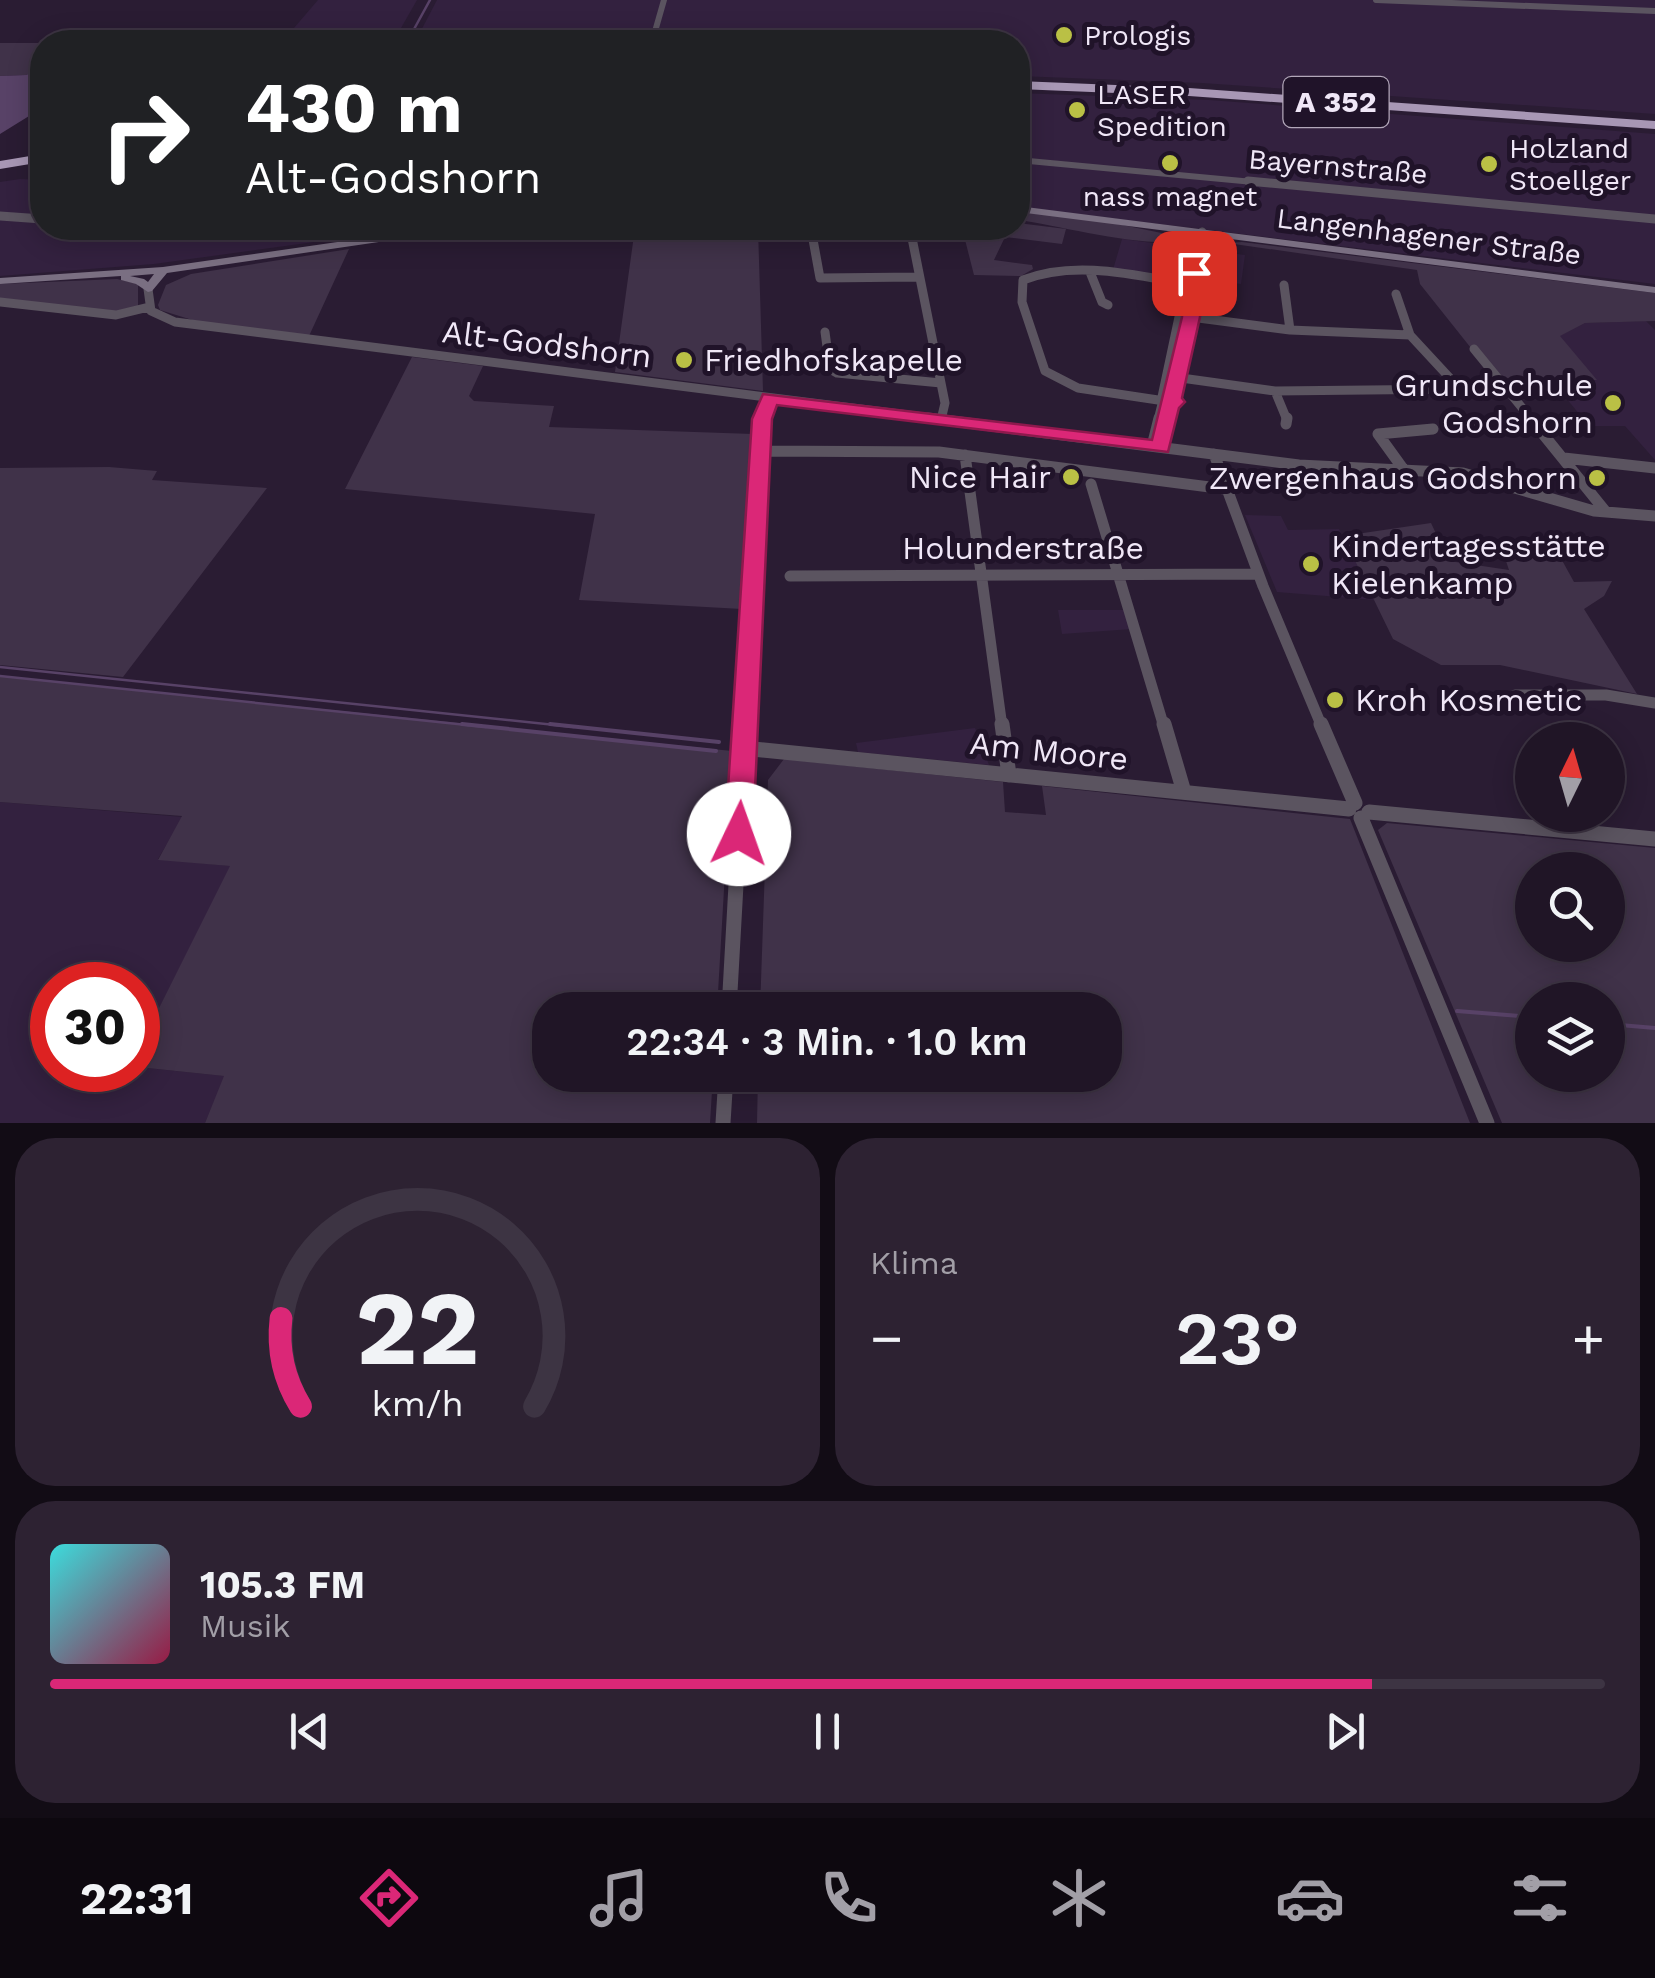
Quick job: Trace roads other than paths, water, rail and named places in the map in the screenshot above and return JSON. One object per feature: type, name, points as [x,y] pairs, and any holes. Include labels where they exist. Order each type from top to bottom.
[{"type":"highway","name":"A 352","points":[[1030,84],[1655,122]]},
{"type":"highway","points":[[0,162],[30,158]]},
{"type":"main road","name":"Langenhagener Straße","points":[[1030,210],[1655,290]]},
{"type":"main road","points":[[0,282],[110,275],[146,282],[163,270],[371,240]]},
{"type":"street","points":[[655,30],[664,0]]},
{"type":"street","points":[[1376,0],[1655,12]]},
{"type":"street","name":"Bayernstraße","points":[[1030,161],[1655,219]]},
{"type":"street","points":[[0,216],[30,217]]},
{"type":"street","points":[[1156,447],[1202,232]]},
{"type":"street","points":[[813,240],[820,278],[918,277]]},
{"type":"street","points":[[912,240],[945,403],[941,420]]},
{"type":"street","points":[[1165,401],[1078,388],[1059,380],[1040,362],[1022,302],[1023,280],[1040,273],[1090,272],[1193,285]]},
{"type":"street","points":[[1090,272],[1102,302],[1108,305]]},
{"type":"street","points":[[146,282],[148,307]]},
{"type":"street","points":[[1284,286],[1290,330]]},
{"type":"street","points":[[1172,377],[1274,391],[1460,389],[1410,335],[1396,294]]},
{"type":"street","name":"Alt-Godshorn","points":[[0,302],[116,315],[148,307],[156,316],[175,322],[941,420],[1336,469],[1450,472],[1492,479],[1556,501],[1606,512],[1655,516]]},
{"type":"street","points":[[1186,316],[1290,330],[1410,335]]},
{"type":"street","points":[[825,332],[830,368],[837,373],[941,383]]},
{"type":"street","points":[[1474,350],[1606,512]]},
{"type":"street","points":[[1274,391],[1286,424]]},
{"type":"street","points":[[730,992],[760,451],[764,412],[770,398]]},
{"type":"street","points":[[1477,425],[1536,423]]},
{"type":"street","points":[[1404,470],[1378,434],[1433,430]]},
{"type":"street","points":[[760,451],[928,451],[1225,489]]},
{"type":"street","points":[[1214,454],[1256,574],[1276,612],[1487,1123]]},
{"type":"street","points":[[965,455],[1009,775]]},
{"type":"street","points":[[1564,458],[1655,468]]},
{"type":"street","points":[[1091,484],[1184,792]]},
{"type":"street","name":"Holunderstraße","points":[[790,576],[1256,574]]},
{"type":"street","points":[[1515,696],[1606,695],[1655,703]]},
{"type":"street","name":"Am Moore","points":[[743,748],[1655,840]]},
{"type":"street","points":[[723,1123],[725,1092]]},
{"type":"waterway","points":[[414,30],[430,0]]},
{"type":"waterway","points":[[0,667],[574,727]]},
{"type":"waterway","points":[[0,676],[486,727]]},
{"type":"waterway","points":[[462,724],[716,751]]},
{"type":"waterway","points":[[550,724],[719,742]]},
{"type":"waterway","points":[[1457,1011],[1515,1016]]},
{"type":"waterway","points":[[1625,1025],[1655,1028]]},
{"type":"place","name":"Prologis","points":[[1064,35]]},
{"type":"place","name":"LASER Spedition","points":[[1077,110]]},
{"type":"place","name":"nass magnet","points":[[1170,163]]},
{"type":"place","name":"Holzland Stoellger","points":[[1489,164]]},
{"type":"place","name":"Friedhofskapelle","points":[[684,360]]},
{"type":"place","name":"Grundschule Godshorn","points":[[1613,403]]},
{"type":"place","name":"Nice Hair","points":[[1071,477]]},
{"type":"place","name":"Zwergenhaus Godshorn","points":[[1597,478]]},
{"type":"place","name":"Kindertagesstätte Kielenkamp","points":[[1311,564]]},
{"type":"place","name":"Kroh Kosmetic","points":[[1335,700]]}]
